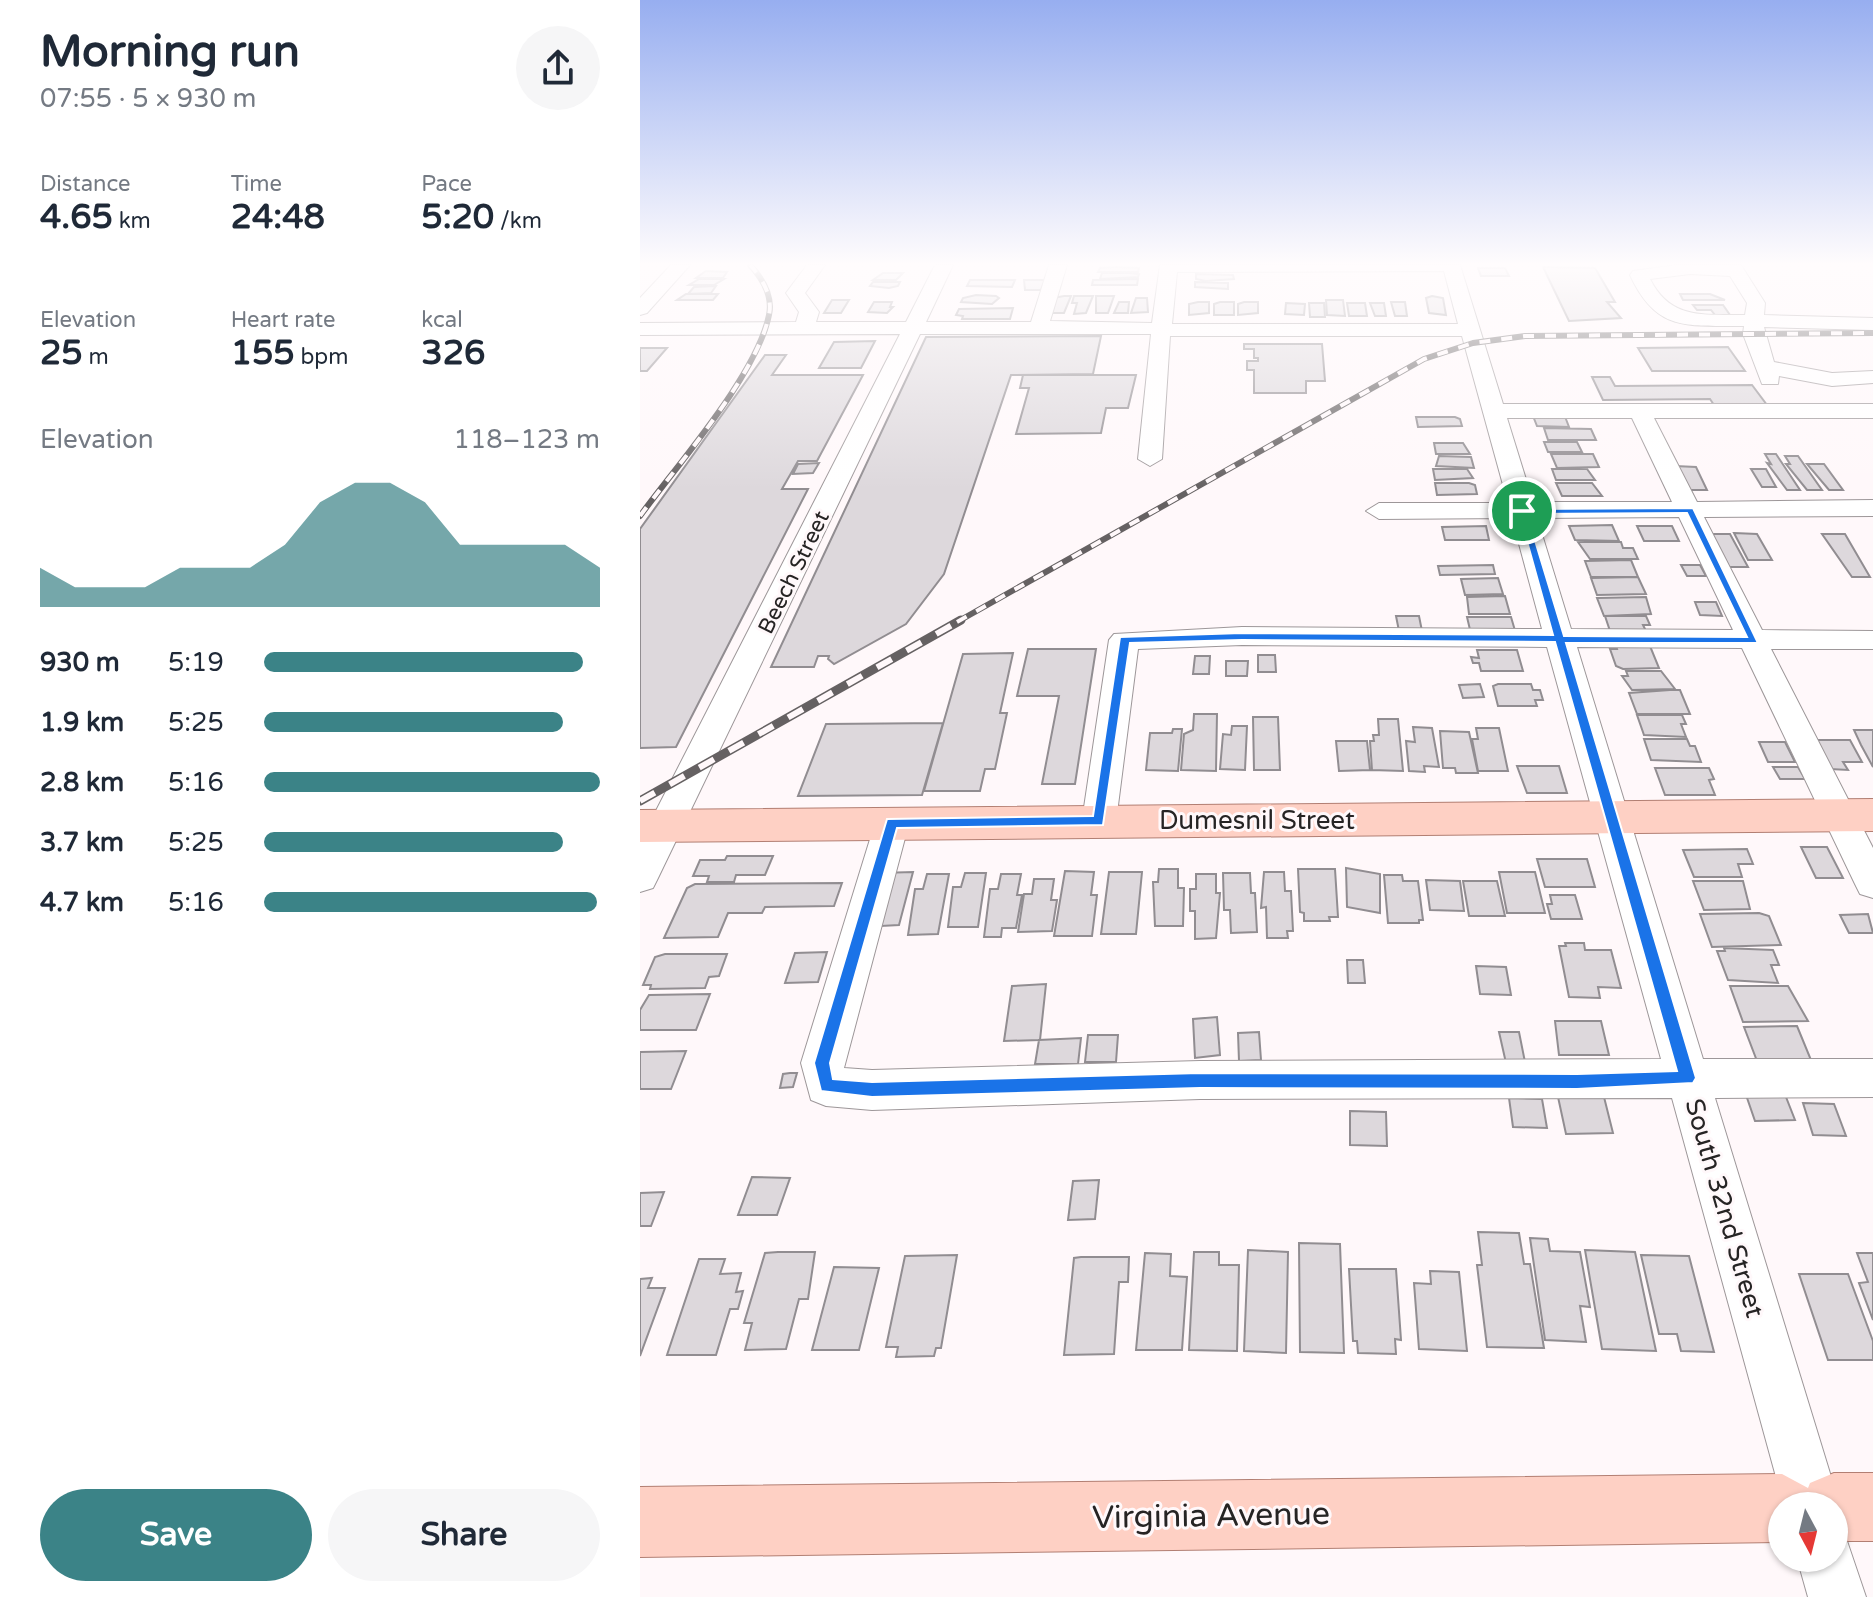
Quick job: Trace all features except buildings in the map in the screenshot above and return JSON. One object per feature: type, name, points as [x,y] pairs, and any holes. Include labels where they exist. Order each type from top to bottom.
[{"type":"main road","name":"Dumesnil Street","points":[[653,826],[1856,816]]},
{"type":"main road","points":[[1848,1507],[1873,1507]]},
{"type":"main road","name":"Virginia Avenue","points":[[640,1522],[1768,1508]]},
{"type":"street","name":"Beech Street","points":[[640,878],[653,826],[908,340]]},
{"type":"street","points":[[1150,459],[1161,340]]},
{"type":"street","name":"South 32nd Street","points":[[1473,340],[1808,1492]]},
{"type":"street","points":[[1755,340],[1768,372],[1866,380]]},
{"type":"street","points":[[1493,411],[1873,411]]},
{"type":"street","points":[[1640,412],[1754,640],[1856,816],[1873,884]]},
{"type":"street","points":[[1379,511],[1873,508]]},
{"type":"street","points":[[1099,821],[1124,640],[1242,636],[1873,640]]},
{"type":"street","points":[[892,823],[822,1063],[826,1086],[872,1090],[1200,1080],[1873,1078]]},
{"type":"street","points":[[1830,1572],[1837,1597]]},
{"type":"railway","points":[[640,516],[733,392],[762,340]]},
{"type":"railway","points":[[957,622],[1424,359],[1473,343],[1499,340]]},
{"type":"railway","points":[[640,801],[961,620]]},
{"type":"route","points":[[1522,511],[1559,639],[1586,728],[1687,1078],[1577,1081],[1200,1080],[872,1090],[826,1086],[822,1063],[892,823],[1099,821],[1124,640],[1242,636],[1415,636],[1559,639],[1595,641],[1754,640],[1690,510],[1522,511]]}]
